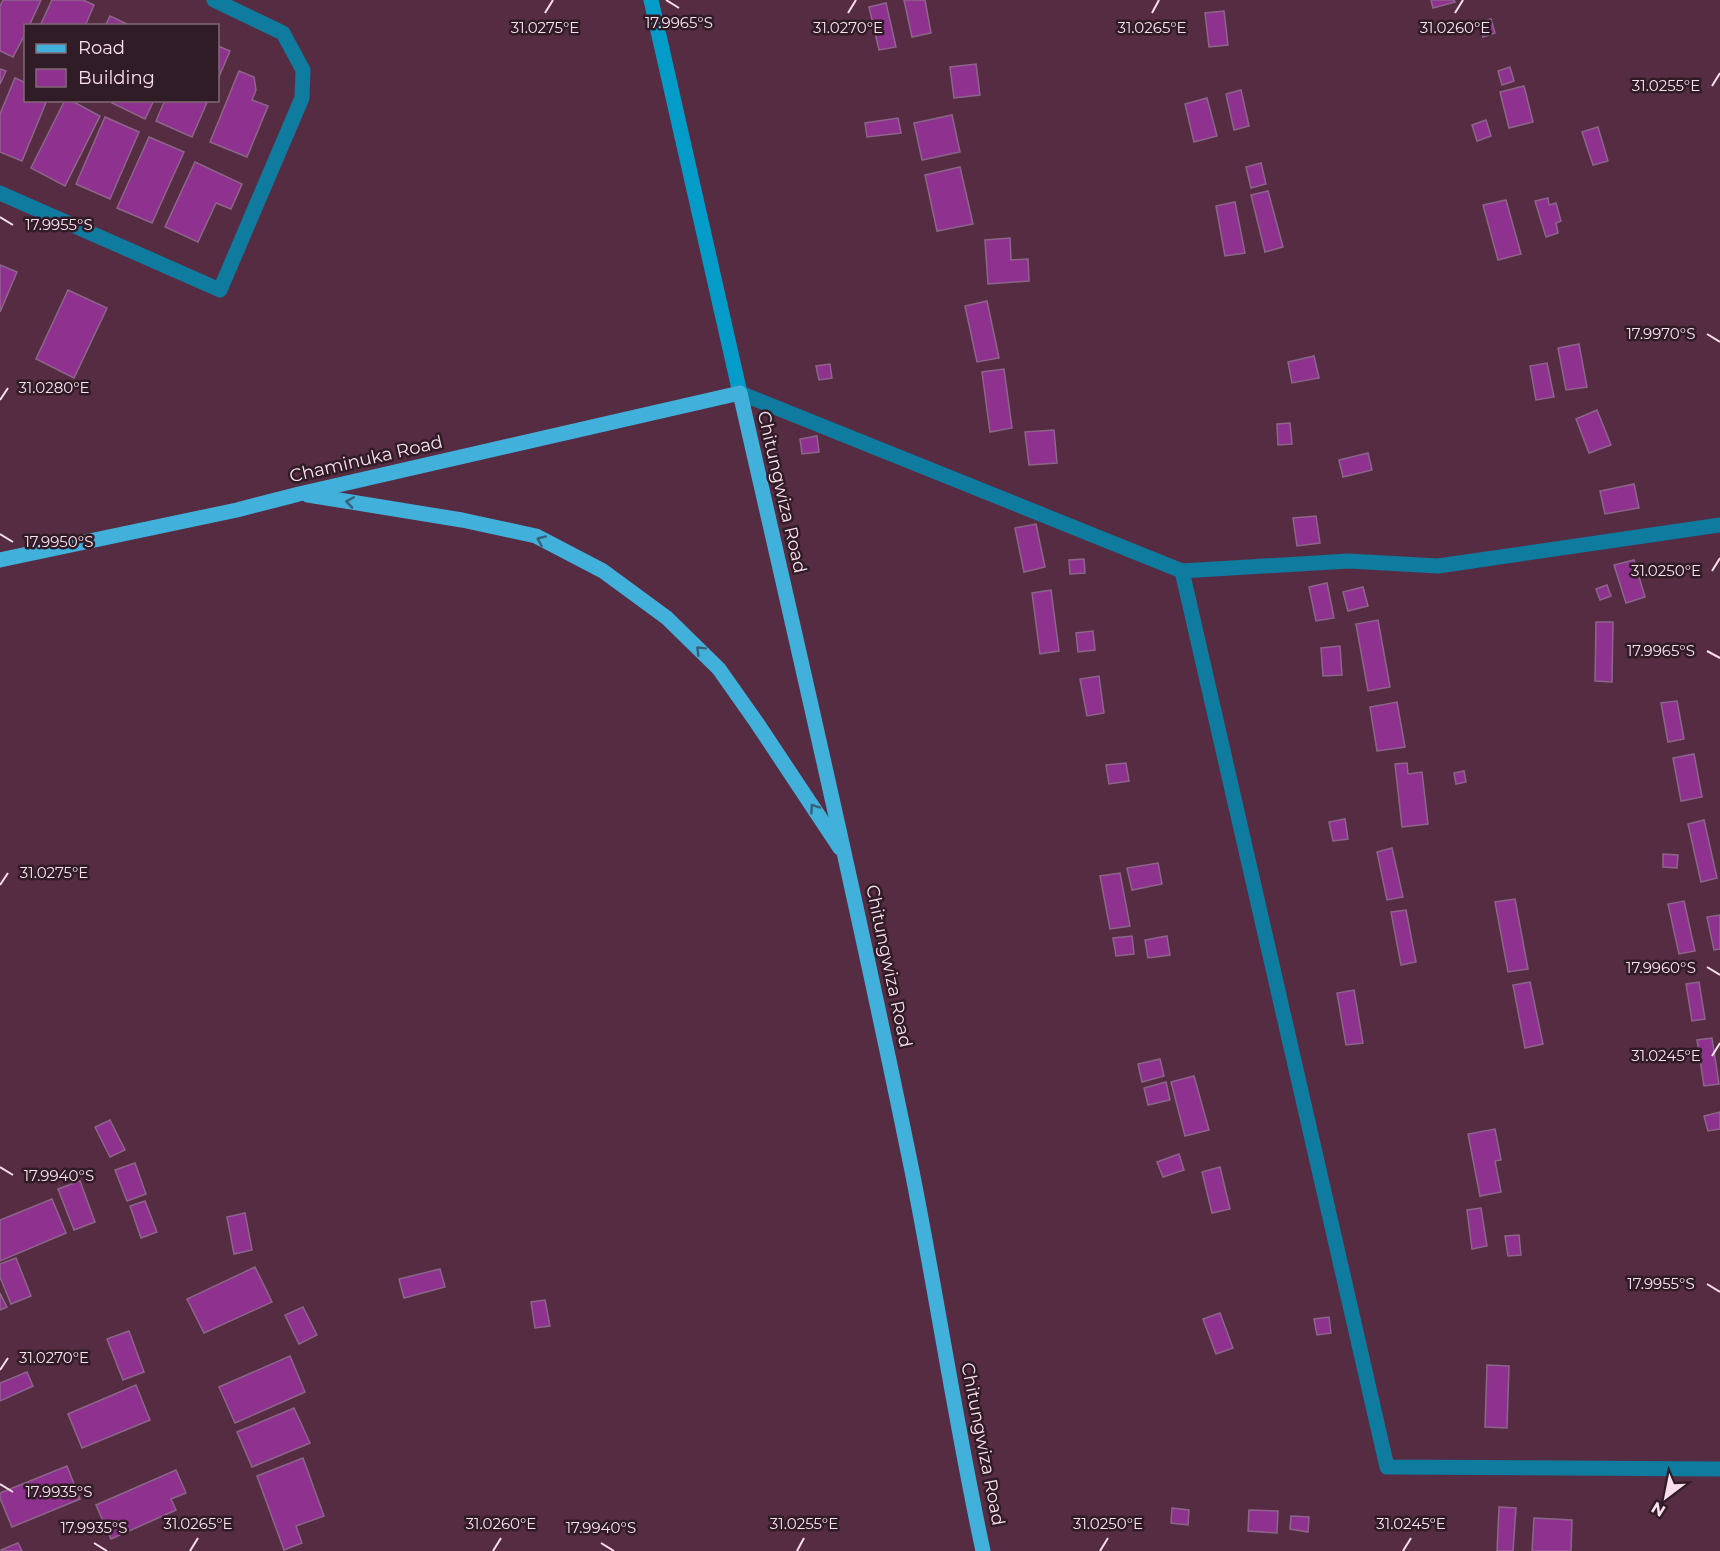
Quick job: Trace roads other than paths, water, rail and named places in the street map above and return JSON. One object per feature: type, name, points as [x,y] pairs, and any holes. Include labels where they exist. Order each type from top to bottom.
[{"type":"main road","points":[[651,0],[740,393]]},
{"type":"main road","name":"Chaminuka Road","points":[[0,560],[237,510],[740,393]]},
{"type":"main road","name":"Chitungwiza Road","points":[[740,393],[846,857],[913,1176],[983,1551]]},
{"type":"main road","points":[[299,494],[462,520],[536,536],[603,571],[667,618],[719,669],[846,857]]},
{"type":"street","points":[[0,193],[220,290],[302,98],[303,70],[283,33],[214,0]]},
{"type":"street","points":[[740,393],[1182,570],[1350,561],[1438,566],[1717,526],[1720,542]]},
{"type":"street","points":[[1182,570],[1387,1467],[1720,1469]]}]
